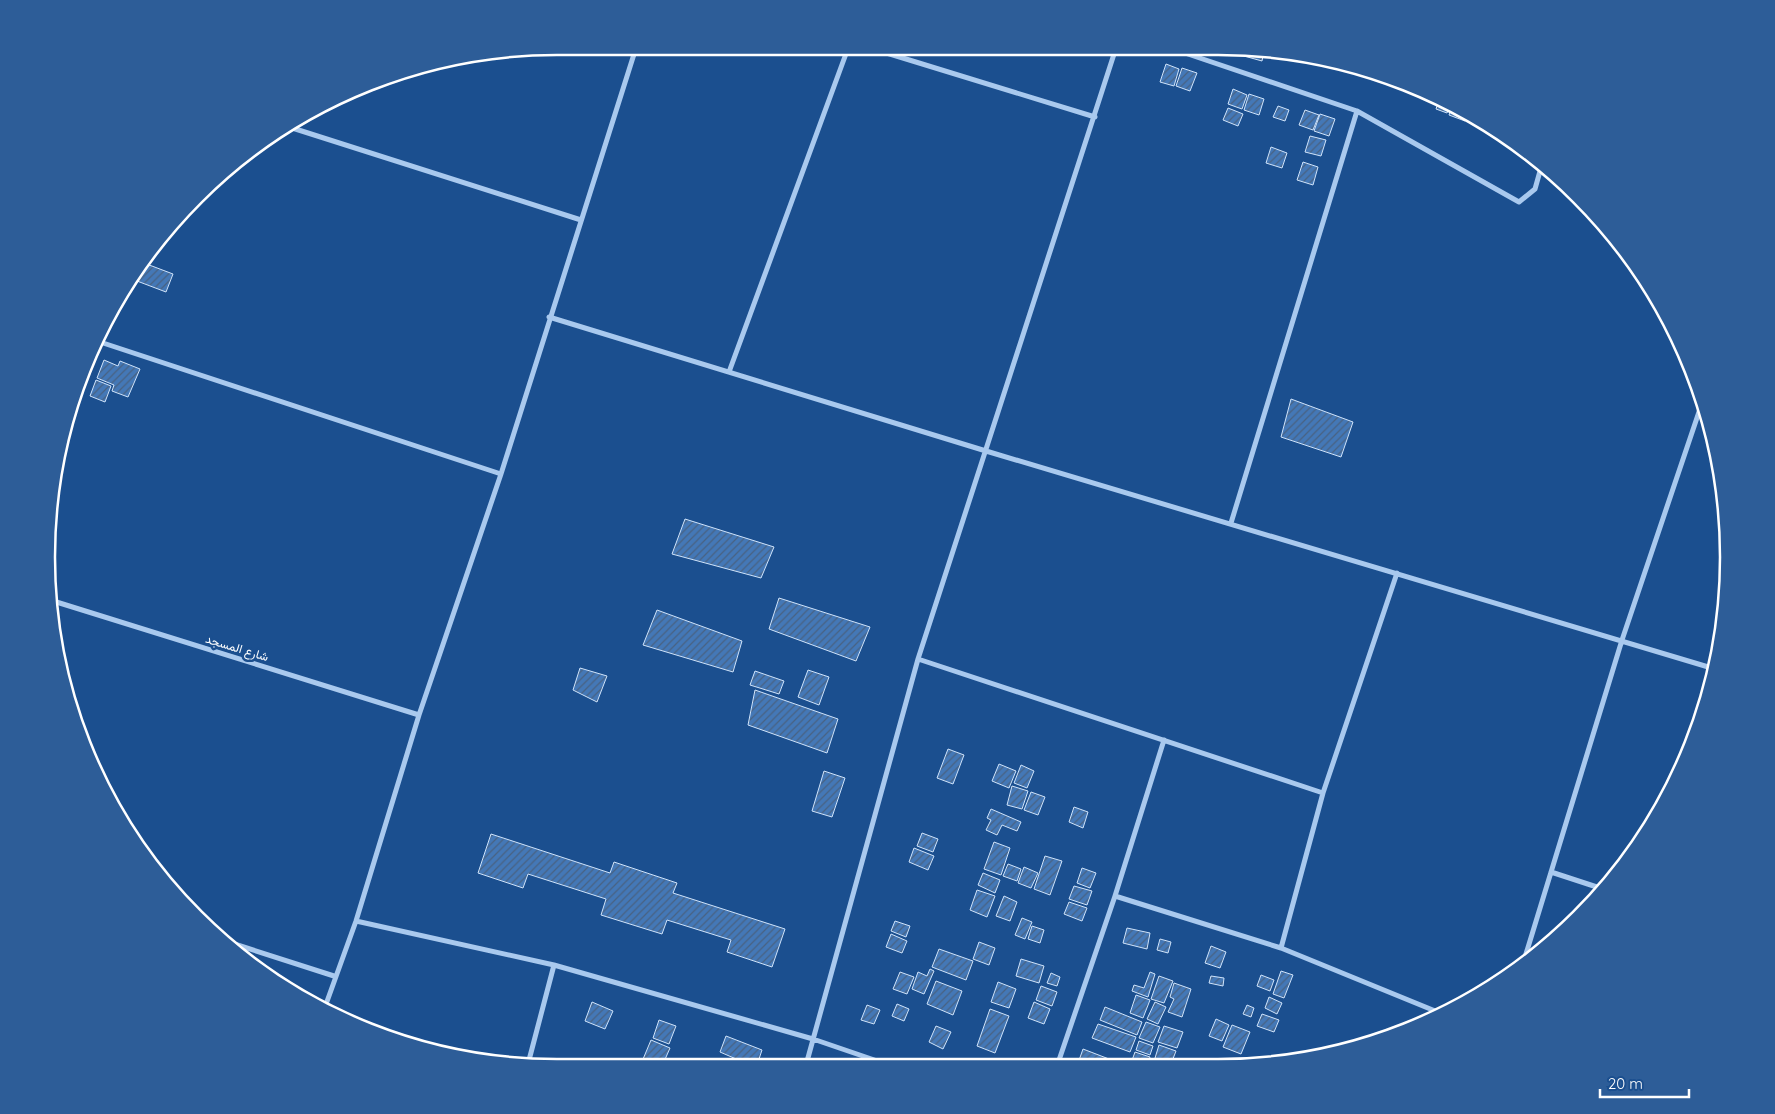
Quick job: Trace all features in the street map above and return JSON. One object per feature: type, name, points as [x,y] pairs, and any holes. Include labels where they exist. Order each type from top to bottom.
[{"type":"street","points":[[326,1002],[356,921],[418,715],[501,474],[634,55]]},
{"type":"street","points":[[729,372],[846,55]]},
{"type":"street","points":[[893,55],[1094,117]]},
{"type":"street","points":[[808,1059],[918,659],[1113,55]]},
{"type":"street","points":[[1191,55],[1357,111],[1519,202],[1535,189],[1540,172]]},
{"type":"street","points":[[1231,523],[1357,111]]},
{"type":"street","points":[[295,129],[581,220]]},
{"type":"street","points":[[550,317],[986,451],[1707,667]]},
{"type":"street","points":[[104,342],[501,474]]},
{"type":"street","points":[[1526,953],[1622,640],[1699,413]]},
{"type":"street","points":[[1281,948],[1323,794],[1397,573]]},
{"type":"street","name":"شارع المسجد","points":[[57,602],[418,715]]},
{"type":"street","points":[[918,659],[1323,794]]},
{"type":"street","points":[[1059,1059],[1115,896],[1164,740]]},
{"type":"street","points":[[1551,872],[1596,887]]},
{"type":"street","points":[[1115,896],[1281,948],[1434,1010]]},
{"type":"street","points":[[356,921],[554,965],[813,1039],[871,1059]]},
{"type":"street","points":[[240,946],[334,976]]},
{"type":"street","points":[[530,1058],[554,965]]},
{"type":"building","points":[[1244,56],[1251,56],[1263,57],[1262,61]]},
{"type":"building","points":[[1166,64],[1179,69],[1174,86],[1160,82]]},
{"type":"building","points":[[1182,68],[1197,73],[1190,91],[1176,86]]},
{"type":"building","points":[[1233,89],[1247,95],[1242,109],[1228,104]]},
{"type":"building","points":[[1249,94],[1264,99],[1259,115],[1244,110]]},
{"type":"building","points":[[1278,106],[1289,110],[1285,121],[1273,117]]},
{"type":"building","points":[[1437,106],[1448,111],[1447,113],[1436,109]]},
{"type":"building","points":[[1228,108],[1243,114],[1238,126],[1223,120]]},
{"type":"building","points":[[1305,110],[1319,115],[1313,130],[1299,125]]},
{"type":"building","points":[[1450,112],[1465,120],[1465,121],[1449,115]]},
{"type":"building","points":[[1320,114],[1335,119],[1329,136],[1314,131]]},
{"type":"building","points":[[1310,136],[1326,140],[1321,156],[1305,152]]},
{"type":"building","points":[[1271,147],[1287,153],[1282,168],[1266,163]]},
{"type":"building","points":[[1303,162],[1318,167],[1313,185],[1297,180]]},
{"type":"building","points":[[149,265],[173,274],[166,292],[138,281]]},
{"type":"building","points":[[104,360],[118,366],[120,361],[140,369],[128,397],[112,391],[114,385],[97,378]]},
{"type":"building","points":[[96,380],[111,386],[105,402],[90,396]]},
{"type":"building","points":[[1291,399],[1353,422],[1341,457],[1281,437]]},
{"type":"building","points":[[685,519],[774,547],[761,578],[672,554]]},
{"type":"building","points":[[779,598],[870,627],[856,661],[769,629]]},
{"type":"building","points":[[657,610],[742,641],[733,672],[643,645]]},
{"type":"building","points":[[580,668],[607,676],[597,702],[573,690]]},
{"type":"building","points":[[808,670],[829,677],[819,705],[798,697]]},
{"type":"building","points":[[755,671],[784,681],[779,694],[750,685]]},
{"type":"building","points":[[755,690],[838,719],[827,753],[748,725]]},
{"type":"building","points":[[948,749],[964,755],[953,784],[937,778]]},
{"type":"building","points":[[999,764],[1016,771],[1009,788],[992,781]]},
{"type":"building","points":[[1021,765],[1034,771],[1027,788],[1014,783]]},
{"type":"building","points":[[824,771],[845,778],[832,817],[812,811]]},
{"type":"building","points":[[1012,786],[1028,791],[1022,809],[1007,805]]},
{"type":"building","points":[[1031,792],[1045,797],[1038,815],[1024,810]]},
{"type":"building","points":[[1074,807],[1088,812],[1083,828],[1069,822]]},
{"type":"building","points":[[991,809],[1021,822],[1017,831],[1002,825],[997,835],[986,830],[991,820],[987,818]]},
{"type":"building","points":[[922,833],[938,839],[933,852],[917,846]]},
{"type":"building","points":[[491,834],[610,873],[614,862],[677,883],[673,893],[785,929],[772,967],[727,952],[731,940],[667,920],[662,934],[601,915],[606,899],[528,874],[523,888],[478,873]]},
{"type":"building","points":[[994,842],[1010,848],[1001,875],[984,869]]},
{"type":"building","points":[[914,848],[934,856],[928,870],[909,862]]},
{"type":"building","points":[[1045,856],[1062,861],[1050,895],[1034,889]]},
{"type":"building","points":[[1008,864],[1021,869],[1017,881],[1003,876]]},
{"type":"building","points":[[1024,867],[1038,873],[1031,888],[1018,883]]},
{"type":"building","points":[[1082,868],[1096,873],[1090,888],[1077,883]]},
{"type":"building","points":[[983,873],[1000,880],[995,893],[978,885]]},
{"type":"building","points":[[1074,886],[1092,891],[1087,905],[1069,899]]},
{"type":"building","points":[[977,890],[995,896],[987,917],[970,910]]},
{"type":"building","points":[[1004,896],[1017,902],[1010,921],[996,916]]},
{"type":"building","points":[[1069,902],[1087,908],[1082,921],[1064,914]]},
{"type":"building","points":[[1022,918],[1032,922],[1025,939],[1015,935]]},
{"type":"building","points":[[895,921],[910,926],[906,937],[891,931]]},
{"type":"building","points":[[1032,926],[1044,930],[1040,943],[1028,939]]},
{"type":"building","points":[[1127,928],[1150,933],[1147,949],[1123,943]]},
{"type":"building","points":[[891,934],[907,941],[902,953],[886,947]]},
{"type":"building","points":[[1160,939],[1171,942],[1168,953],[1157,950]]},
{"type":"building","points":[[979,942],[995,948],[989,965],[973,959]]},
{"type":"building","points":[[1211,946],[1226,952],[1220,968],[1205,963]]},
{"type":"building","points":[[939,949],[973,961],[966,980],[932,967]]},
{"type":"building","points":[[1021,959],[1044,966],[1039,983],[1016,976]]},
{"type":"building","points":[[930,969],[934,971],[924,994],[912,989],[918,972],[927,976]]},
{"type":"building","points":[[1281,971],[1293,975],[1284,998],[1273,994]]},
{"type":"building","points":[[900,972],[914,977],[907,994],[893,989]]},
{"type":"building","points":[[1150,972],[1155,974],[1148,997],[1132,991],[1134,985],[1144,988]]},
{"type":"building","points":[[1051,973],[1060,977],[1057,986],[1047,983]]},
{"type":"building","points":[[1261,975],[1274,980],[1270,991],[1257,986]]},
{"type":"building","points":[[1159,976],[1173,981],[1164,1003],[1151,999]]},
{"type":"building","points":[[1211,976],[1224,978],[1223,986],[1209,983]]},
{"type":"building","points":[[936,981],[962,991],[953,1015],[927,1004]]},
{"type":"building","points":[[998,982],[1016,989],[1009,1008],[991,1002]]},
{"type":"building","points":[[1174,983],[1191,989],[1182,1017],[1168,1012],[1174,999],[1170,997]]},
{"type":"building","points":[[1041,986],[1057,992],[1052,1006],[1036,1000]]},
{"type":"building","points":[[1136,995],[1150,1000],[1143,1018],[1130,1013]]},
{"type":"building","points":[[1269,997],[1282,1003],[1277,1014],[1265,1008]]},
{"type":"building","points":[[592,1002],[613,1011],[605,1029],[585,1021]]},
{"type":"building","points":[[1034,1002],[1050,1009],[1044,1024],[1028,1018]]},
{"type":"building","points":[[1155,1002],[1166,1007],[1158,1024],[1147,1019]]},
{"type":"building","points":[[897,1004],[909,1009],[904,1021],[892,1016]]},
{"type":"building","points":[[867,1005],[880,1010],[874,1024],[861,1020]]},
{"type":"building","points":[[1247,1005],[1254,1008],[1251,1017],[1243,1014]]},
{"type":"building","points":[[1105,1007],[1142,1022],[1137,1035],[1100,1020]]},
{"type":"building","points":[[990,1009],[1009,1016],[995,1053],[977,1046]]},
{"type":"building","points":[[1262,1014],[1279,1020],[1274,1032],[1257,1026]]},
{"type":"building","points":[[1216,1019],[1229,1025],[1222,1041],[1209,1036]]},
{"type":"building","points":[[659,1020],[676,1026],[669,1044],[653,1038]]},
{"type":"building","points":[[1146,1022],[1160,1027],[1153,1043],[1139,1038]]},
{"type":"building","points":[[1098,1024],[1136,1037],[1130,1052],[1092,1038]]},
{"type":"building","points":[[1232,1025],[1250,1032],[1241,1054],[1223,1047]]},
{"type":"building","points":[[936,1026],[951,1032],[943,1049],[929,1042]]},
{"type":"building","points":[[1164,1026],[1183,1032],[1177,1048],[1158,1042]]},
{"type":"building","points":[[726,1036],[762,1050],[759,1059],[736,1059],[720,1052]]},
{"type":"building","points":[[651,1040],[670,1048],[665,1059],[643,1059]]},
{"type":"building","points":[[1139,1041],[1153,1046],[1150,1055],[1136,1050]]},
{"type":"building","points":[[1159,1045],[1176,1051],[1173,1059],[1155,1058]]},
{"type":"building","points":[[1083,1049],[1109,1059],[1079,1059]]},
{"type":"building","points":[[1135,1052],[1150,1057],[1149,1059],[1132,1059]]}]
